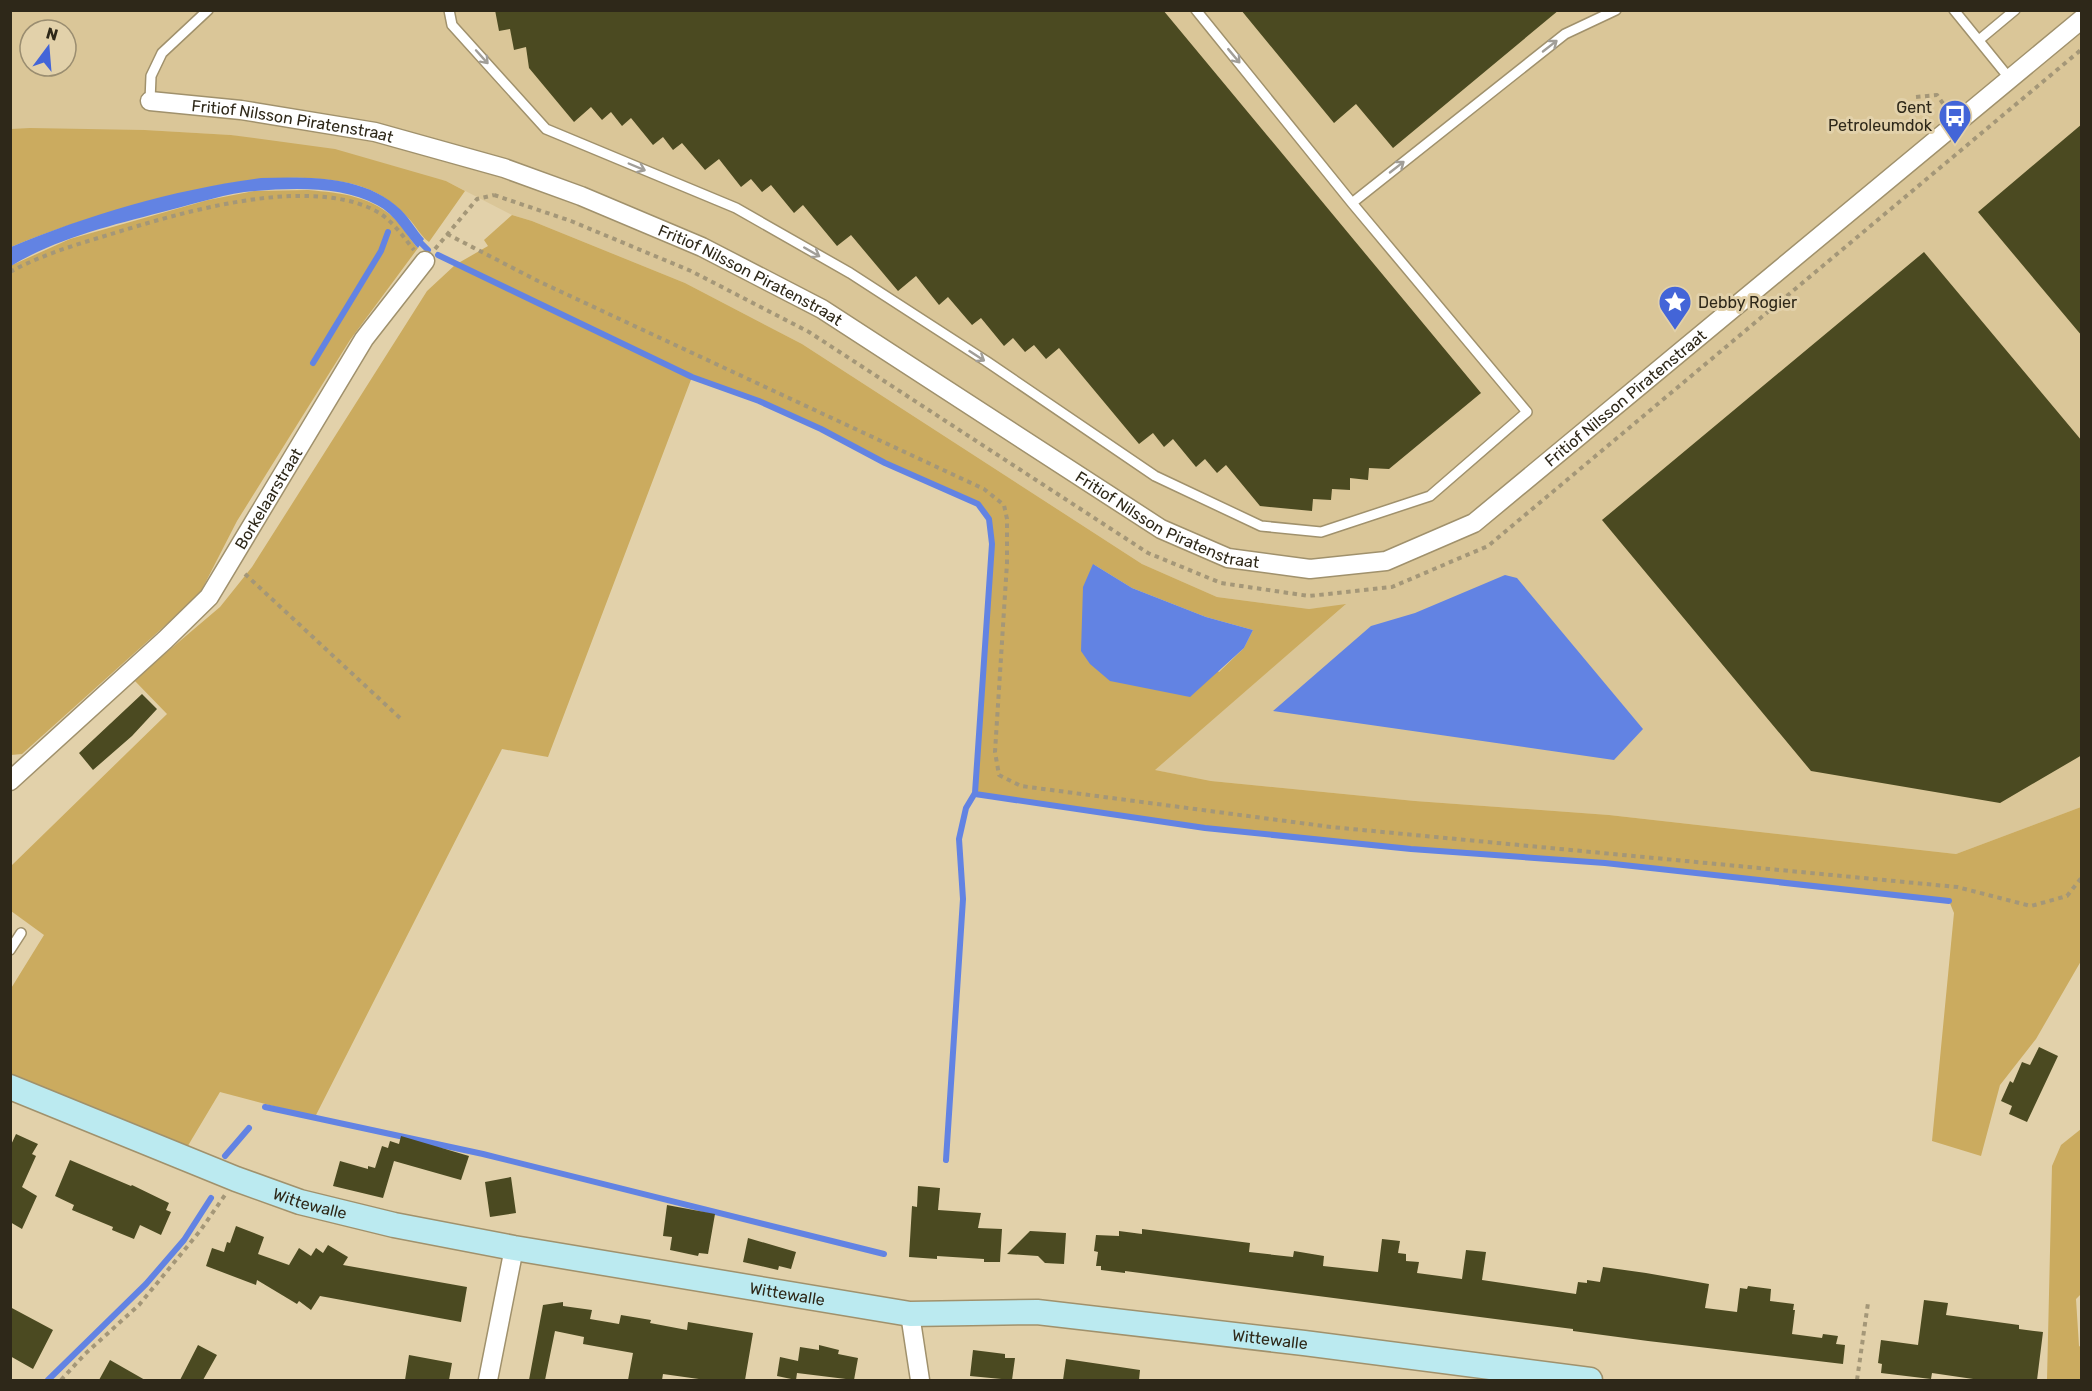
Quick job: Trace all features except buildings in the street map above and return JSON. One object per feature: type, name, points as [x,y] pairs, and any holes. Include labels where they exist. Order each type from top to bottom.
[{"type":"street","name":"Fritiof Nilsson Piratenstraat","points":[[150,101],[241,110],[375,132],[504,168],[581,196],[702,247],[822,309],[1161,529],[1228,558],[1310,569],[1386,561],[1474,523],[2082,19]]},
{"type":"street","name":"Borkelaarstraat","points":[[10,781],[157,648],[209,597],[364,339],[425,261]]},
{"type":"street","name":"Wittewalle","points":[[10,1087],[236,1179],[300,1202],[394,1225],[514,1248],[910,1314],[1037,1312],[1304,1343],[1590,1380]]},
{"type":"street","points":[[488,1380],[514,1248]]},
{"type":"street","points":[[910,1314],[920,1380]]},
{"type":"lane","points":[[150,101],[151,76],[162,53],[208,10]]},
{"type":"lane","points":[[449,10],[452,25],[546,129],[736,208],[850,273],[986,361],[1155,476],[1261,526],[1321,532],[1430,496],[1527,412],[1352,204],[1196,10]]},
{"type":"lane","points":[[1352,204],[1565,34],[1616,10]]},
{"type":"lane","points":[[1954,10],[2010,79]]},
{"type":"lane","points":[[1978,40],[2014,10]]},
{"type":"lane","points":[[10,950],[21,933]]},
{"type":"path","points":[[10,272],[66,248],[136,226],[249,200],[295,196],[338,199],[372,208],[397,228],[425,261],[477,199],[494,195],[571,221],[690,271],[809,332],[1148,553],[1221,584],[1309,596],[1392,587],[1488,546],[2082,50]]},
{"type":"path","points":[[447,234],[538,281],[984,489],[1004,505],[1007,519],[1007,562],[995,752],[999,775],[1021,786],[1331,827],[1957,887],[2031,906],[2067,896],[2082,877]]},
{"type":"path","points":[[232,562],[400,718]]},
{"type":"path","points":[[62,1380],[85,1354],[139,1305],[200,1231],[236,1179]]},
{"type":"path","points":[[1857,1380],[1868,1303]]},
{"type":"shaded area","points":[[11,11],[2081,11],[2081,807],[1956,854],[1609,815],[1415,801],[1211,781],[1154,770],[1345,605],[1309,609],[1217,597],[1142,564],[802,344],[685,283],[512,215],[446,181],[231,135],[145,130],[11,129]]},
{"type":"shaded area","points":[[11,129],[145,130],[231,135],[335,149],[446,181],[465,191],[429,242],[397,207],[368,189],[329,180],[284,178],[242,181],[161,198],[75,223],[11,247]]},
{"type":"shaded area","points":[[308,190],[356,197],[378,206],[398,222],[418,248],[350,340],[237,521],[199,595],[22,754],[11,755],[10,266],[70,239],[208,200],[254,191]]},
{"type":"shaded area","points":[[512,215],[685,283],[802,344],[1142,564],[1217,597],[1309,609],[1346,604],[1155,770],[1211,781],[1415,801],[1609,815],[1956,854],[2081,807],[2081,961],[2036,1039],[2000,1085],[1981,1156],[1932,1141],[1954,913],[1949,901],[1605,863],[1411,849],[1205,828],[975,794],[992,544],[989,519],[978,504],[885,463],[821,429],[760,401],[692,377],[548,757],[502,749],[315,1117],[220,1092],[186,1149],[11,1074],[10,990],[44,935],[11,911],[11,866],[167,714],[134,680],[220,607],[252,567],[427,291],[455,265],[488,246],[484,240]],"holes":[[[1093,564],[1132,588],[1206,617],[1253,630],[1244,648],[1219,672]]]},
{"type":"shaded area","points":[[2081,1129],[2082,1293],[2076,1299],[2079,1346],[2081,1347],[2081,1380],[2047,1380],[2052,1166],[2061,1145]]},
{"type":"water","points":[[261,178],[335,180],[371,190],[401,210],[424,239],[418,248],[384,209],[349,194],[302,189],[270,190],[223,196],[109,226],[68,239],[11,266],[11,247],[71,224],[165,196]]},
{"type":"water","points":[[1093,564],[1132,588],[1206,617],[1253,630],[1244,648],[1190,697],[1110,681],[1090,664],[1081,651],[1083,587]]},
{"type":"water","points":[[1505,575],[1517,578],[1643,729],[1614,760],[1273,711],[1371,626],[1415,613]]},
{"type":"waterway","points":[[313,363],[381,251],[388,232]]},
{"type":"waterway","points":[[416,238],[428,250]]},
{"type":"waterway","points":[[438,255],[692,377],[759,401],[821,429],[885,463],[978,504],[989,519],[992,544],[975,793],[966,808],[959,839],[963,899],[946,1160]]},
{"type":"waterway","points":[[975,794],[1205,828],[1411,849],[1605,863],[1949,901]]},
{"type":"waterway","points":[[265,1107],[483,1154],[884,1254]]},
{"type":"waterway","points":[[225,1156],[249,1128]]},
{"type":"waterway","points":[[48,1380],[146,1284],[184,1240],[211,1198]]},
{"type":"place","name":"Gent Petroleumdok","points":[[1955,145]]},
{"type":"place","name":"Debby Rogier","points":[[1675,331]]}]
